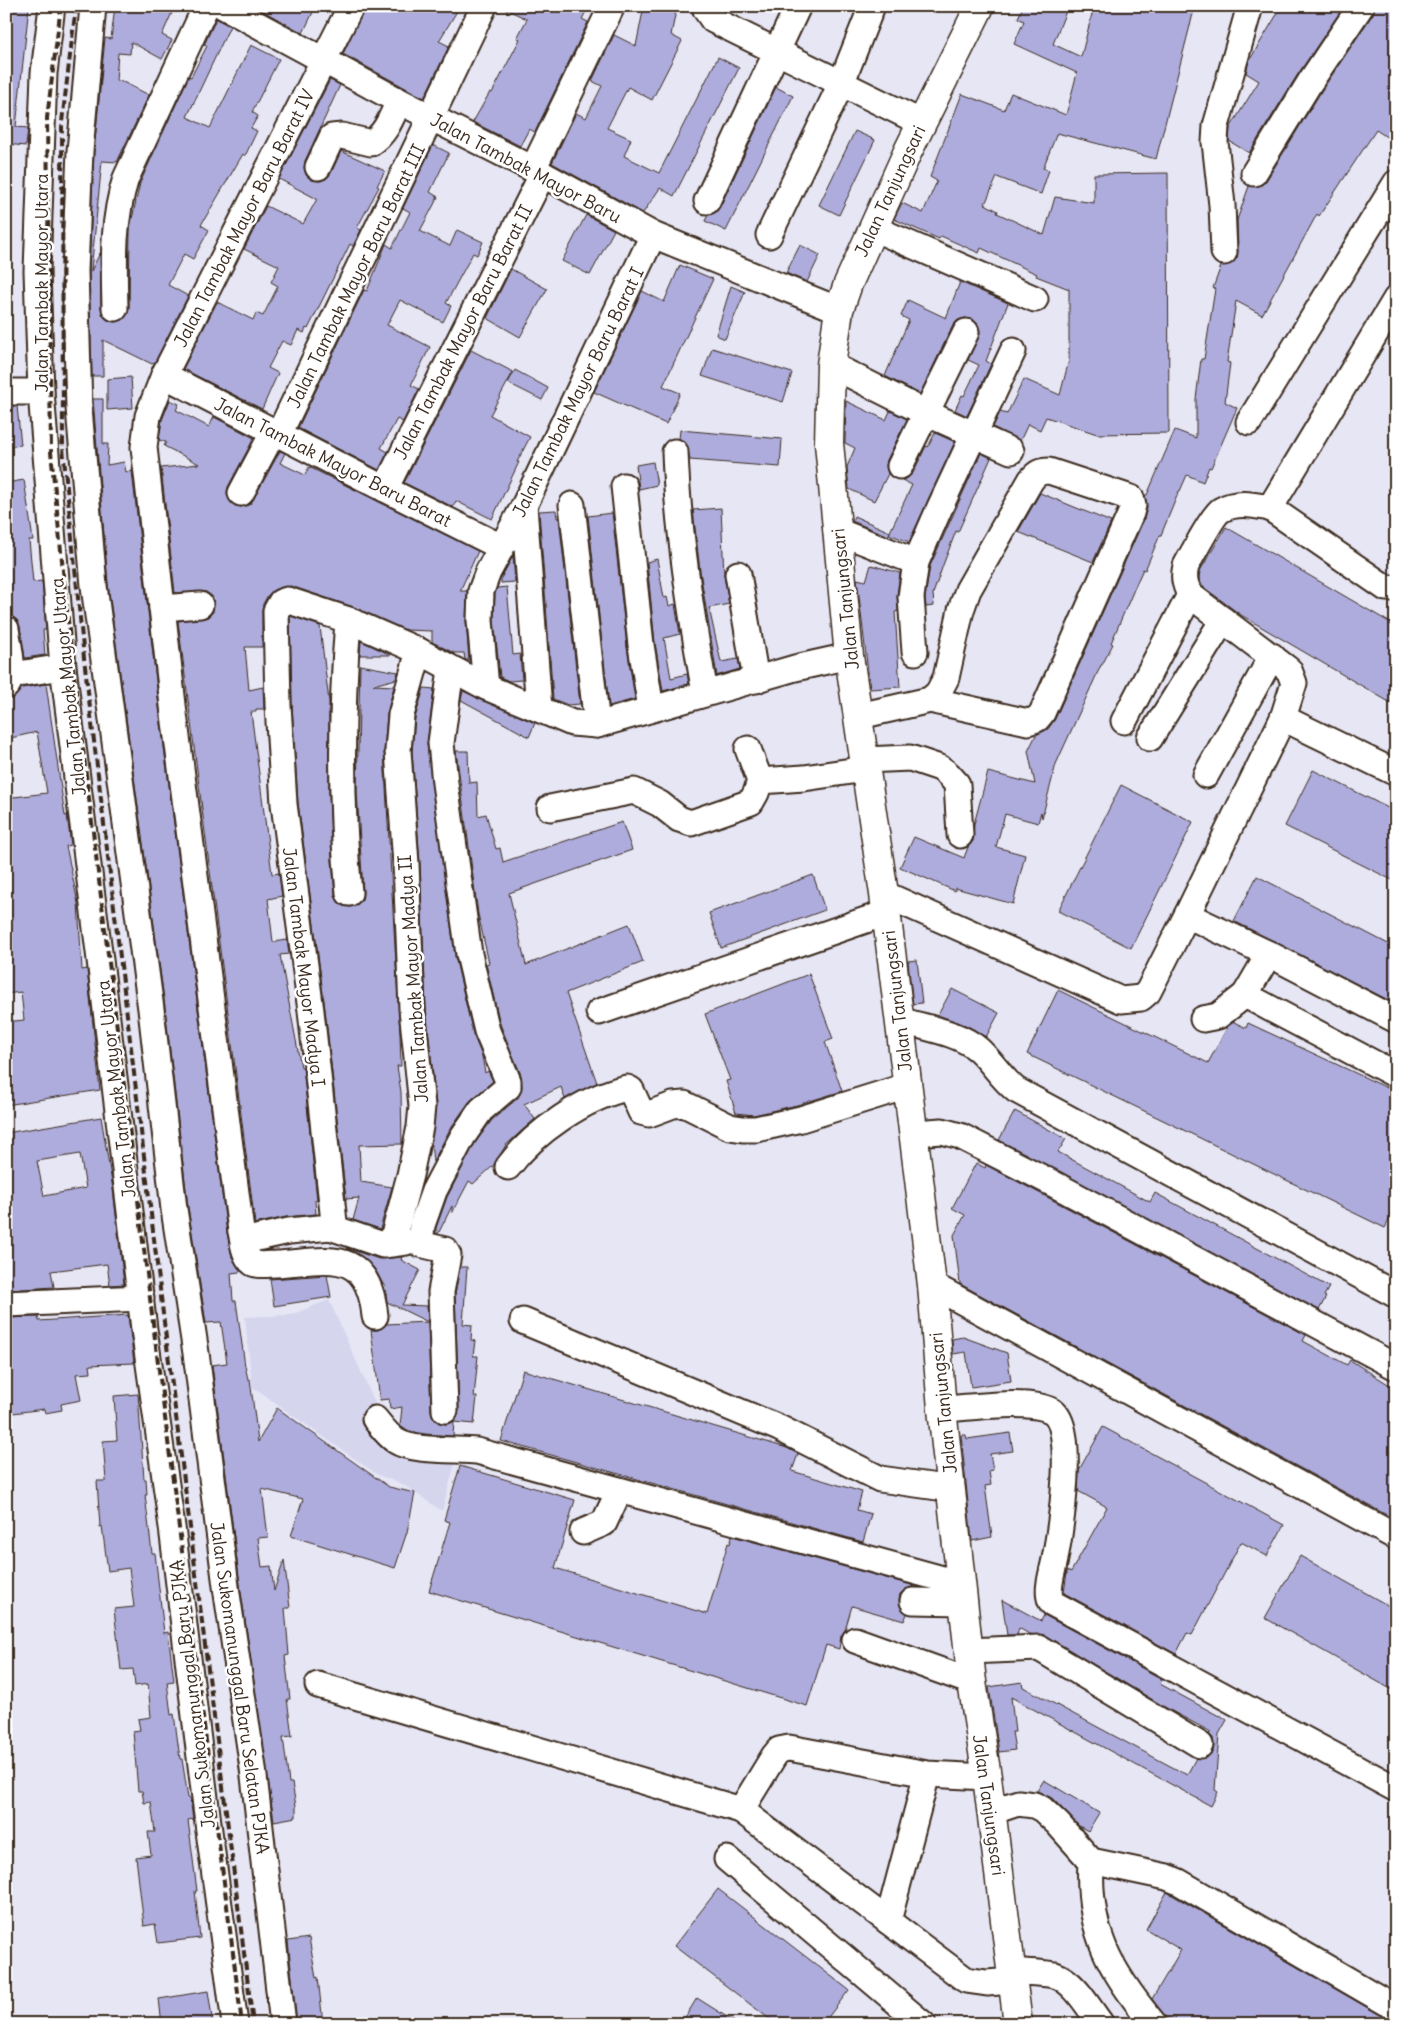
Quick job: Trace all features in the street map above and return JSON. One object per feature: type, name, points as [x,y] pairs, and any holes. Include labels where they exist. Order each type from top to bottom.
[{"type":"main road","name":"Jalan Tanjungsari","points":[[980,6],[873,228],[848,284],[839,310],[831,365],[830,443],[849,656],[885,903],[914,1133],[932,1285],[942,1409],[968,1651],[987,1777],[1018,2024]]},
{"type":"street","name":"Jalan Tambak Mayor Utara","points":[[52,6],[44,74],[39,181],[37,271],[41,392],[63,667],[148,1364]]},
{"type":"street","name":"Jalan Sukomanunggal Baru Selatan PJKA","points":[[94,6],[80,150],[75,271],[79,408],[94,586],[151,1009],[174,1209],[253,1768],[282,2024]]},
{"type":"street","points":[[115,308],[114,246],[120,197],[126,178],[206,6]]},
{"type":"street","name":"Jalan Tambak Mayor Baru","points":[[223,6],[654,235],[839,310]]},
{"type":"street","name":"Jalan Tambak Mayor Baru Barat IV","points":[[351,6],[164,375],[148,416],[144,447],[174,714],[241,1231],[246,1254],[254,1263],[262,1265],[304,1261],[339,1261],[351,1266],[366,1280],[371,1289],[375,1316]]},
{"type":"street","name":"Jalan Tambak Mayor Baru Barat III","points":[[241,493],[277,433],[432,118],[484,6]]},
{"type":"street","name":"Jalan Tambak Mayor Baru Barat II","points":[[384,489],[538,172],[612,6]]},
{"type":"street","points":[[706,6],[706,10],[713,20],[922,123]]},
{"type":"street","points":[[707,201],[798,6]]},
{"type":"street","points":[[769,235],[841,84],[872,6]]},
{"type":"street","points":[[1224,252],[1222,205],[1215,142],[1216,126],[1250,6]]},
{"type":"street","points":[[1254,173],[1310,82],[1361,6]]},
{"type":"street","points":[[318,167],[332,137],[342,136],[371,143],[378,139],[399,101]]},
{"type":"street","points":[[1250,422],[1396,184]]},
{"type":"street","points":[[873,228],[1035,299]]},
{"type":"street","name":"Jalan Tambak Mayor Baru Barat I","points":[[486,687],[480,620],[481,591],[488,572],[524,506],[654,235]]},
{"type":"street","points":[[1270,508],[1396,299]]},
{"type":"street","points":[[900,466],[966,332]]},
{"type":"street","points":[[915,652],[911,597],[916,562],[1013,351]]},
{"type":"street","points":[[831,365],[926,413],[1011,451]]},
{"type":"street","name":"Jalan Tambak Mayor Baru Barat","points":[[164,375],[384,489],[501,547]]},
{"type":"street","points":[[6,392],[41,392]]},
{"type":"street","points":[[675,452],[678,509],[690,605],[705,693]]},
{"type":"street","points":[[859,716],[930,700],[1028,722],[1037,719],[1046,704],[1131,513],[1133,505],[1131,498],[1049,471],[1040,471],[1036,474],[968,590],[961,610],[946,678],[942,687],[930,700]]},
{"type":"street","points":[[624,486],[641,645],[651,710]]},
{"type":"street","points":[[599,1012],[885,903],[1121,1000],[1141,998],[1148,992],[1283,718],[1294,683],[1290,670],[1190,595],[1184,584],[1183,575],[1186,566],[1219,511],[1236,505],[1250,504],[1270,508],[1386,588],[1396,588]]},
{"type":"street","points":[[524,506],[539,709]]},
{"type":"street","points":[[572,506],[597,726]]},
{"type":"street","points":[[837,531],[916,562]]},
{"type":"street","points":[[738,574],[756,680]]},
{"type":"street","points":[[1124,721],[1190,595]]},
{"type":"street","name":"Jalan Tambak Mayor Madya I","points":[[330,1227],[334,1222],[333,1203],[311,1011],[284,804],[278,705],[276,611],[281,602],[287,600],[348,620]]},
{"type":"street","points":[[162,608],[200,605]]},
{"type":"street","points":[[350,893],[342,782],[342,713],[348,620],[419,652],[486,687],[572,723],[597,726],[794,668],[849,656]]},
{"type":"street","points":[[1150,738],[1224,620]]},
{"type":"street","points":[[6,629],[9,680],[63,667]]},
{"type":"street","name":"Jalan Tambak Mayor Madya II","points":[[390,1243],[410,1175],[420,1127],[422,1106],[412,1009],[406,864],[398,751],[401,715],[419,652]]},
{"type":"street","points":[[1206,775],[1272,656]]},
{"type":"street","points":[[421,1235],[434,1191],[463,1136],[481,1110],[508,1086],[508,1081],[487,1031],[469,954],[445,783],[441,743],[451,669]]},
{"type":"street","points":[[1283,718],[1396,773]]},
{"type":"street","points":[[550,808],[634,791],[660,804],[679,819],[691,824],[751,802],[760,781],[748,749]]},
{"type":"street","points":[[760,781],[804,778],[910,758],[940,768],[956,784],[960,835]]},
{"type":"street","points":[[1187,915],[1269,954],[1396,1020]]},
{"type":"street","points":[[1203,1019],[1218,1016],[1245,995],[1269,954]]},
{"type":"street","points":[[1245,995],[1396,1075]]},
{"type":"street","points":[[900,1020],[955,1036],[972,1045],[981,1052],[1006,1082],[1016,1090],[1396,1295]]},
{"type":"street","points":[[508,1167],[531,1140],[570,1113],[598,1098],[627,1088],[631,1090],[641,1112],[645,1114],[673,1105],[684,1104],[730,1127],[743,1130],[765,1128],[801,1119],[907,1086]]},
{"type":"street","points":[[914,1133],[942,1131],[960,1136],[1060,1187],[1396,1367]]},
{"type":"street","points":[[241,1231],[247,1238],[252,1239],[289,1231],[330,1227],[383,1245],[403,1242],[421,1235]]},
{"type":"street","points":[[421,1235],[445,1250],[448,1255],[441,1292],[445,1410]]},
{"type":"street","points":[[932,1285],[1396,1537]]},
{"type":"street","points":[[6,1304],[141,1298]]},
{"type":"street","points":[[523,1322],[779,1428],[880,1479],[952,1489]]},
{"type":"street","name":"Jalan Sukomanunggal Baru PJKA","points":[[148,1364],[172,1527],[209,1831],[235,2024]]},
{"type":"street","points":[[942,1409],[1029,1405],[1045,1408],[1058,1416],[1064,1437],[1065,1490],[1062,1522],[1050,1588],[1050,1600],[1052,1603],[1396,1789]]},
{"type":"street","points":[[374,1418],[399,1443],[430,1449],[477,1450],[962,1593]]},
{"type":"street","points":[[583,1532],[604,1523],[619,1491]]},
{"type":"street","points":[[914,1601],[962,1593]]},
{"type":"street","points":[[855,1640],[972,1682]]},
{"type":"street","points":[[968,1651],[1039,1648],[1200,1745]]},
{"type":"street","points":[[318,1685],[741,1810],[966,1980],[987,1983],[1012,1976],[1053,1975],[1062,1979],[1073,1988],[1101,2024]]},
{"type":"street","points":[[741,1810],[774,1756],[779,1750],[789,1748],[927,1774],[987,1777]]},
{"type":"street","points":[[888,1921],[927,1774]]},
{"type":"street","points":[[991,1812],[1018,1803],[1034,1804],[1058,1824],[1091,1861],[1179,1882],[1396,2008]]},
{"type":"street","points":[[727,1859],[924,2024]]},
{"type":"street","points":[[1091,1861],[1090,1886],[1097,1932],[1109,1960],[1138,2005],[1154,2024]]},
{"type":"shaded area","points":[[329,1300],[395,1448],[458,1452],[442,1511],[404,1485],[378,1475],[252,1387],[245,1317],[290,1315]]},
{"type":"building","points":[[6,6],[29,6],[16,127],[28,128],[26,146],[6,144]]},
{"type":"building","points":[[115,6],[175,6],[162,35],[172,40],[162,59],[131,42],[130,54],[118,53],[116,81],[123,82],[149,95],[117,162],[102,161],[91,271],[100,253],[101,308],[103,316],[109,321],[123,320],[129,308],[130,228],[140,183],[189,76],[191,77],[207,46],[204,45],[216,19],[230,26],[187,117],[210,128],[251,45],[279,59],[252,112],[258,116],[251,128],[257,131],[245,156],[243,154],[201,225],[209,230],[193,259],[184,254],[168,285],[188,296],[155,362],[152,364],[103,340],[103,376],[92,376],[89,271],[94,152],[105,38],[111,39]]},
{"type":"building","points":[[254,6],[316,6],[303,33]]},
{"type":"building","points":[[365,6],[460,6],[439,41],[449,46],[424,98],[343,54]]},
{"type":"building","points":[[499,6],[589,6],[582,19],[588,22],[535,132],[529,129],[520,146],[473,122],[490,92],[492,93],[520,39],[517,38],[527,19]]},
{"type":"building","points":[[644,6],[677,6],[671,35],[682,41],[652,100],[628,87],[607,128],[631,139],[624,156],[659,173],[718,57],[739,68],[674,196],[660,188],[643,213],[552,163],[576,113],[586,118],[602,86],[592,81],[614,35],[636,46]]},
{"type":"building","points":[[1023,6],[1068,6],[1053,44],[1081,57],[1094,6],[1195,6],[1156,159],[1057,133],[1043,168],[1049,170],[1041,194],[997,177],[985,204],[998,211],[997,213],[1044,235],[1055,197],[1094,203],[1094,174],[1168,173],[1169,433],[1097,434],[1046,417],[1040,430],[1028,424],[1020,441],[993,427],[1000,412],[1007,414],[1024,379],[1060,395],[1069,360],[1069,289],[1036,276],[1037,274],[981,248],[979,253],[941,236],[939,239],[894,219],[902,203],[923,213],[937,181],[930,177],[962,94],[1004,110],[1011,93],[1066,115],[1077,73],[1014,44],[1024,21],[1018,18]]},
{"type":"building","points":[[1282,6],[1344,6],[1298,74],[1249,153],[1229,141],[1230,128],[1259,81],[1246,73],[1249,61]]},
{"type":"building","points":[[1375,6],[1396,6],[1396,143],[1376,130],[1319,216],[1317,214],[1262,315],[1236,301],[1227,362],[1230,363],[1225,402],[1237,408],[1211,468],[1209,467],[1203,482],[1187,475],[1179,491],[1145,570],[1143,569],[1138,580],[1111,643],[1113,644],[1101,665],[1056,764],[1042,818],[1041,812],[1038,823],[1005,814],[996,847],[1025,855],[1013,904],[955,888],[955,891],[900,867],[914,837],[964,858],[968,847],[973,841],[974,824],[988,772],[1035,784],[1028,751],[1036,735],[1048,729],[1055,719],[1144,519],[1147,508],[1145,495],[1147,495],[1175,430],[1196,438],[1196,399],[1201,359],[1204,359],[1215,289],[1213,288],[1221,266],[1231,264],[1237,258],[1237,220],[1249,186],[1260,186],[1266,181],[1322,90],[1373,14]]},
{"type":"building","points":[[330,80],[340,85],[305,161],[306,175],[312,180],[326,179],[331,173],[341,151],[385,171],[377,186],[379,187],[357,228],[361,230],[353,246],[350,244],[308,329],[306,328],[304,333],[298,330],[291,345],[282,341],[268,368],[278,373],[262,409],[183,369],[217,302],[253,320],[256,313],[263,316],[278,286],[271,282],[279,266],[244,249],[266,206],[303,224],[317,199],[279,179]]},
{"type":"building","points":[[776,87],[793,96],[726,231],[705,221],[708,215],[715,213],[720,207]]},
{"type":"building","points":[[855,131],[875,140],[839,215],[819,205]]},
{"type":"building","points":[[433,145],[449,153],[430,192],[438,197],[420,231],[450,246],[457,230],[483,242],[477,255],[473,253],[446,303],[451,306],[443,322],[400,300],[387,325],[430,347],[411,385],[419,389],[403,422],[397,419],[381,448],[388,452],[379,470],[298,428],[364,290],[367,291],[386,244],[392,248],[410,212],[403,208]]},
{"type":"building","points":[[586,215],[614,230],[590,275],[562,261]]},
{"type":"building","points":[[800,245],[820,255],[807,282],[786,273]]},
{"type":"building","points":[[680,265],[713,279],[663,386],[680,393],[666,424],[594,392],[642,291],[664,302]]},
{"type":"building","points":[[511,269],[547,289],[520,337],[487,318]]},
{"type":"building","points":[[960,282],[1008,303],[986,361],[991,364],[967,416],[955,410],[979,365],[968,360],[980,332],[978,324],[972,319],[958,320],[953,325],[920,394],[885,376],[909,320],[901,316],[908,300],[946,318]]},
{"type":"building","points":[[731,286],[745,292],[725,339],[716,335]]},
{"type":"building","points":[[712,348],[792,373],[783,402],[702,376]]},
{"type":"building","points":[[471,350],[513,372],[490,415],[530,437],[492,519],[456,501],[453,507],[404,483]]},
{"type":"building","points":[[515,370],[548,388],[542,400],[508,383]]},
{"type":"building","points":[[131,377],[133,408],[107,410],[107,379]]},
{"type":"building","points":[[93,399],[103,399],[103,444],[108,444],[107,465],[124,462],[126,472],[132,471],[160,716],[227,1233],[232,1257],[240,1270],[240,1272],[231,1273],[233,1301],[236,1301],[245,1366],[248,1379],[250,1379],[258,1442],[277,1408],[389,1487],[415,1493],[407,1532],[395,1568],[291,1536],[303,1499],[262,1489],[268,1537],[258,1538],[262,1567],[271,1566],[274,1591],[284,1560],[290,1608],[285,1608],[289,1655],[285,1656],[290,1699],[287,1699],[292,1736],[283,1737],[289,1783],[292,1783],[296,1806],[296,1817],[274,1821],[241,1592],[212,1365],[227,1363],[221,1322],[206,1323],[188,1207],[165,1007],[108,584]]},
{"type":"building","points":[[170,400],[179,404],[176,410],[209,427],[214,417],[254,438],[228,487],[229,500],[235,506],[248,505],[253,500],[280,451],[285,453],[280,463],[305,475],[309,467],[478,551],[460,591],[467,591],[466,621],[469,660],[465,660],[464,653],[454,653],[432,642],[432,631],[406,630],[354,607],[291,586],[276,589],[268,595],[263,604],[262,647],[245,647],[249,690],[263,687],[264,709],[256,709],[256,712],[251,712],[272,874],[279,873],[282,896],[268,899],[273,942],[287,940],[289,954],[280,955],[301,1067],[303,1067],[317,1200],[315,1200],[316,1214],[286,1217],[255,1224],[178,621],[208,617],[213,612],[214,603],[212,596],[206,592],[175,593],[161,468],[199,464],[164,446],[166,442],[159,440],[162,420]]},
{"type":"building","points":[[846,401],[886,420],[890,411],[907,419],[887,460],[888,474],[874,501],[849,489],[847,467],[855,448],[845,443]]},
{"type":"building","points":[[6,406],[17,406],[21,445],[6,447]]},
{"type":"building","points":[[680,430],[782,439],[780,467],[690,460],[687,445],[679,439]]},
{"type":"building","points":[[935,433],[955,442],[909,542],[889,534],[912,485],[902,480],[908,478],[913,473],[926,446],[928,447]]},
{"type":"building","points":[[981,453],[991,458],[958,532],[956,531],[933,594],[934,606],[926,607],[925,598],[930,566]]},
{"type":"building","points":[[653,462],[657,485],[639,489],[636,465]]},
{"type":"building","points":[[24,480],[33,540],[29,540],[33,582],[42,581],[46,630],[43,630],[45,655],[25,658],[20,626],[17,620],[8,615],[6,582],[6,483]]},
{"type":"building","points":[[1040,493],[1111,522],[1093,562],[1018,532]]},
{"type":"building","points":[[721,508],[724,576],[729,604],[709,608],[721,662],[738,659],[740,669],[717,676],[700,571],[693,510]]},
{"type":"building","points":[[556,510],[557,518],[559,518],[580,704],[568,705],[553,699],[539,511]]},
{"type":"building","points":[[612,513],[627,647],[635,699],[609,706],[588,516]]},
{"type":"building","points":[[854,516],[890,532],[888,536],[852,521]]},
{"type":"building","points":[[1226,527],[1396,626],[1396,706],[1241,615],[1202,586],[1199,578],[1200,571]]},
{"type":"building","points":[[513,556],[515,582],[501,583],[501,578]]},
{"type":"building","points":[[657,559],[664,598],[667,597],[669,606],[675,604],[680,634],[664,638],[671,678],[687,674],[689,684],[663,691],[655,643],[647,562]]},
{"type":"building","points":[[871,565],[900,573],[897,595],[898,611],[895,612],[900,687],[870,689],[857,579],[866,581]]},
{"type":"building","points":[[507,587],[513,655],[520,654],[522,680],[509,681],[500,677],[494,620],[495,594],[497,588]]},
{"type":"building","points":[[290,616],[320,626],[329,702],[329,792],[332,860],[335,895],[338,902],[343,906],[357,905],[362,900],[363,892],[357,791],[360,665],[398,672],[396,679],[373,685],[394,686],[387,714],[384,752],[401,1066],[397,1066],[401,1092],[402,1144],[359,1145],[361,1182],[392,1187],[380,1229],[353,1220],[359,1198],[346,1199],[325,1009],[298,803],[292,704]]},
{"type":"building","points":[[361,641],[391,655],[360,655]]},
{"type":"building","points":[[46,684],[71,845],[66,846],[78,903],[82,970],[87,969],[100,1090],[6,1105],[6,1022],[24,1020],[21,992],[6,994],[6,798],[47,793],[37,732],[6,739],[6,700],[12,699],[22,688]]},
{"type":"building","points":[[424,688],[434,689],[427,744],[455,956],[473,1034],[482,1056],[485,1073],[488,1071],[493,1081],[469,1102],[450,1129],[433,1162],[431,1143],[436,1105],[426,1008],[420,863],[412,751],[415,718]]},
{"type":"building","points":[[463,691],[535,723],[529,737],[461,700]]},
{"type":"building","points":[[456,751],[468,751],[469,783],[477,782],[478,816],[486,814],[496,849],[500,848],[503,862],[622,822],[632,850],[509,893],[526,965],[629,924],[643,962],[566,993],[597,1083],[565,1099],[561,1087],[524,1104],[535,1119],[506,1145],[494,1165],[473,1184],[469,1181],[452,1213],[452,1206],[438,1234],[436,1233],[436,1228],[447,1197],[475,1143],[492,1120],[518,1098],[522,1087],[521,1075],[500,1024],[486,964],[489,963],[478,914]]},
{"type":"building","points":[[1313,770],[1396,812],[1396,882],[1285,826]]},
{"type":"building","points":[[1121,785],[1193,822],[1131,948],[1058,911]]},
{"type":"building","points":[[813,875],[825,910],[721,948],[709,913]]},
{"type":"building","points":[[1257,876],[1396,948],[1396,1004],[1234,921]]},
{"type":"building","points":[[917,960],[922,1003],[913,1004],[908,961]]},
{"type":"building","points":[[809,974],[833,1039],[825,1042],[842,1091],[797,1105],[754,1115],[736,1113],[726,1081],[730,1080],[705,1014]]},
{"type":"building","points":[[952,989],[999,1013],[986,1037],[967,1026],[938,1015]]},
{"type":"building","points":[[1058,990],[1208,1063],[1228,1026],[1234,1022],[1246,1028],[1248,1023],[1396,1092],[1396,1207],[1385,1228],[1027,1054]]},
{"type":"building","points":[[1015,1111],[1066,1139],[1058,1152],[1150,1202],[1155,1193],[1329,1287],[1319,1310],[999,1140]]},
{"type":"building","points":[[101,1117],[113,1189],[124,1284],[110,1285],[107,1264],[51,1271],[54,1287],[6,1290],[6,1133]],"holes":[[[80,1154],[86,1188],[44,1196],[37,1161]]]},
{"type":"building","points":[[976,1163],[985,1168],[986,1165],[1306,1335],[1303,1341],[1347,1365],[1350,1360],[1396,1389],[1396,1520],[960,1284],[954,1235],[965,1215],[952,1208]]},
{"type":"building","points":[[346,1248],[379,1259],[402,1257],[401,1260],[420,1270],[402,1305],[427,1306],[428,1322],[387,1302],[385,1285],[374,1268],[364,1258]]},
{"type":"building","points":[[460,1267],[467,1267],[463,1324],[472,1325],[471,1340],[475,1341],[473,1356],[478,1356],[474,1397],[477,1397],[474,1424],[454,1422],[453,1436],[408,1431],[400,1426],[402,1407],[390,1409],[389,1399],[380,1400],[371,1330],[378,1330],[386,1324],[428,1322],[431,1411],[433,1418],[439,1423],[453,1422],[458,1416],[459,1410],[455,1293]]},
{"type":"building","points":[[327,1275],[331,1297],[274,1306],[270,1279]]},
{"type":"building","points":[[128,1315],[134,1363],[90,1365],[91,1373],[76,1374],[81,1400],[61,1404],[62,1410],[45,1413],[44,1409],[13,1413],[8,1377],[6,1377],[6,1318],[38,1317],[39,1321]]},
{"type":"building","points":[[963,1337],[1007,1353],[1011,1381],[971,1387],[966,1352],[953,1354],[952,1339]]},
{"type":"building","points":[[523,1370],[787,1448],[798,1454],[792,1471],[862,1492],[857,1510],[871,1514],[863,1542],[501,1441]]},
{"type":"building","points":[[138,1394],[144,1479],[146,1479],[147,1495],[145,1495],[152,1553],[155,1553],[164,1633],[168,1632],[174,1681],[167,1682],[171,1715],[174,1714],[180,1759],[182,1759],[193,1819],[188,1820],[197,1891],[195,1891],[200,1938],[158,1943],[155,1924],[144,1926],[136,1857],[151,1855],[148,1832],[155,1832],[151,1802],[144,1803],[142,1791],[138,1791],[133,1731],[140,1730],[138,1719],[151,1717],[148,1684],[135,1686],[133,1669],[121,1670],[114,1609],[134,1607],[129,1568],[108,1571],[102,1526],[100,1527],[97,1481],[106,1481],[103,1441],[117,1440],[114,1396]]},
{"type":"building","points":[[1103,1427],[1284,1525],[1267,1556],[1241,1542],[1192,1635],[1187,1633],[1176,1654],[1064,1593],[1068,1570],[1071,1572],[1107,1507],[1078,1491],[1079,1470]]},
{"type":"building","points":[[1010,1433],[1013,1451],[990,1454],[993,1470],[989,1471],[991,1485],[985,1486],[992,1537],[972,1541],[961,1435],[966,1435],[967,1439]]},
{"type":"building","points":[[460,1466],[575,1500],[555,1568],[707,1614],[728,1543],[730,1544],[732,1536],[915,1586],[906,1589],[900,1594],[901,1608],[907,1614],[904,1621],[852,1606],[845,1630],[841,1636],[839,1649],[826,1645],[807,1706],[429,1591],[450,1522],[444,1520]]},
{"type":"building","points":[[1300,1556],[1396,1610],[1396,1692],[1265,1618]]},
{"type":"building","points":[[1002,1600],[1041,1621],[1044,1615],[1162,1679],[1160,1684],[1227,1720],[1219,1734],[1215,1790],[1218,1792],[1211,1806],[1011,1697],[1015,1732],[1012,1732],[1015,1750],[999,1752],[989,1687],[1022,1682],[1023,1687],[1187,1775],[1196,1758],[1207,1757],[1213,1752],[1214,1746],[1213,1738],[1209,1734],[1211,1732],[1168,1709],[1046,1636],[1029,1634],[1019,1628],[1017,1635],[1007,1635]]},
{"type":"building","points":[[1044,1780],[1099,1813],[1088,1831],[1079,1826],[1052,1798],[1037,1791]]},
{"type":"building","points":[[718,1889],[849,1990],[823,2024],[776,2024],[674,1946]]},
{"type":"building","points":[[1167,1892],[1389,2020],[1396,2022],[1396,2024],[1174,2024],[1167,2019],[1152,1999],[1181,1950],[1146,1929]]},
{"type":"building","points":[[309,1938],[316,1978],[318,1977],[323,2024],[297,2024],[288,1941]]},
{"type":"building","points":[[208,1991],[213,2024],[162,2024],[159,1999]]},
{"type":"building","points":[[697,1998],[738,2024],[681,2024]]},
{"type":"railway","points":[[61,6],[47,118],[51,452],[72,659],[153,1323],[242,2024]]},
{"type":"railway","points":[[76,6],[62,122],[63,448],[84,658],[164,1322],[253,2024]]}]
